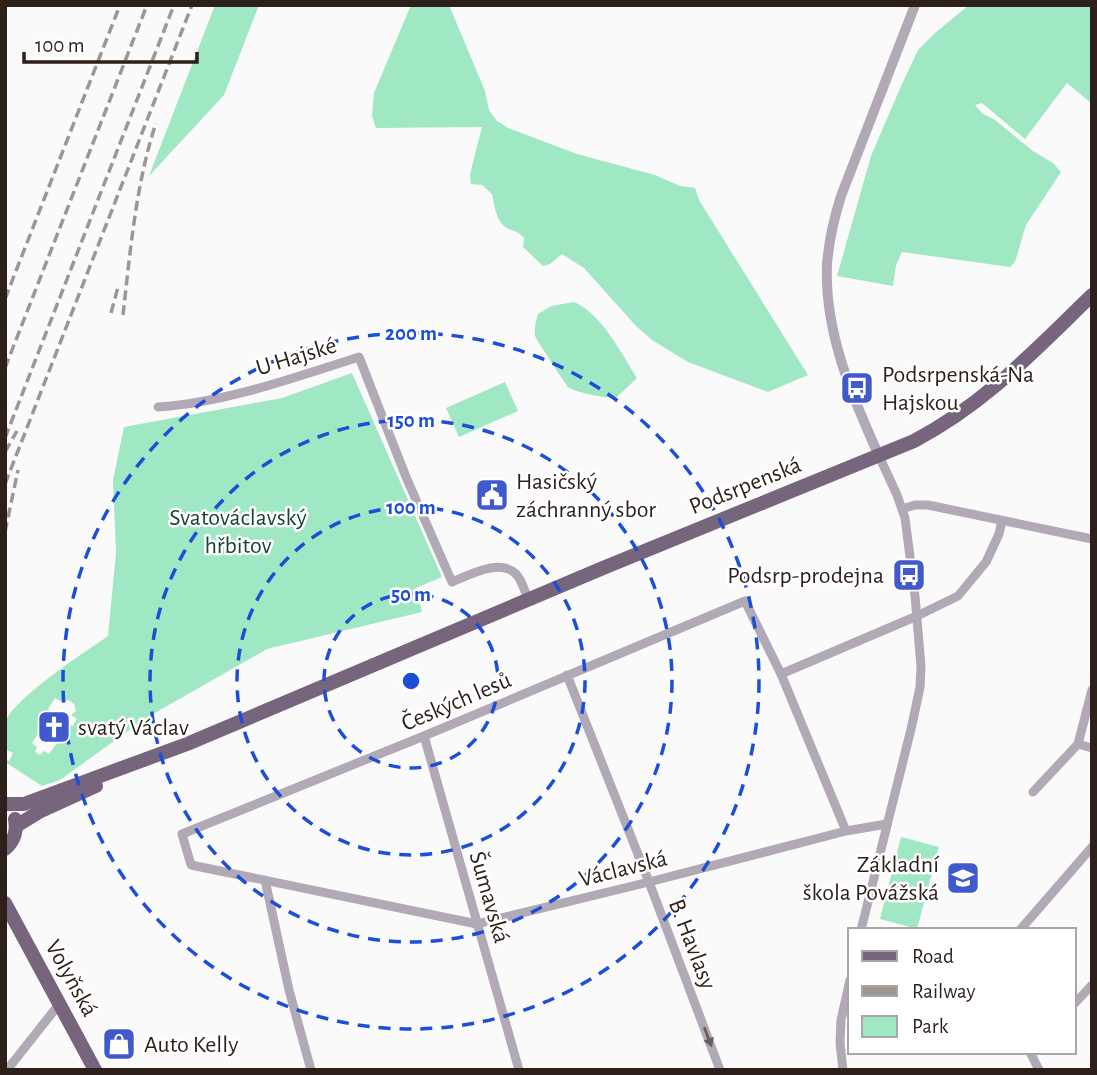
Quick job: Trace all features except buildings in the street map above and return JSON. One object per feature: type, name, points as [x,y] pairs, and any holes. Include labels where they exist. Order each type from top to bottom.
[{"type":"main road","name":"Podsrpenská","points":[[6,804],[13,813],[16,826],[39,812],[187,744],[528,599],[879,456],[930,432],[968,408],[999,383],[1092,295]]},
{"type":"main road","name":"Podsrpenská","points":[[6,804],[24,804],[187,744]]},
{"type":"main road","points":[[5,849],[12,843],[16,826]]},
{"type":"main road","name":"Volyňská","points":[[6,904],[95,1070]]},
{"type":"street","points":[[861,928],[920,687],[920,649],[908,536],[902,509],[852,391],[835,338],[828,302],[827,264],[841,195],[915,5]]},
{"type":"street","name":"U Hajské","points":[[158,407],[186,406],[359,357],[406,477],[452,582],[486,569],[504,567],[517,575],[528,599]]},
{"type":"street","points":[[902,509],[928,505],[1092,539]]},
{"type":"street","points":[[846,831],[781,674],[958,596],[986,562],[1002,521]]},
{"type":"street","name":"Českých lesů","points":[[182,834],[745,601],[781,674]]},
{"type":"street","name":"B. Havlasy","points":[[567,675],[720,1070]]},
{"type":"street","points":[[1033,792],[1078,744],[1092,690]]},
{"type":"street","name":"Šumavská","points":[[424,736],[519,1070]]},
{"type":"street","points":[[1078,744],[1092,748]]},
{"type":"street","name":"Václavská","points":[[182,834],[191,865],[477,924],[846,831],[887,824]]},
{"type":"street","points":[[1022,928],[1092,847]]},
{"type":"street","points":[[265,880],[310,1070]]},
{"type":"street","points":[[1076,1002],[1092,985]]},
{"type":"street","points":[[843,1070],[845,1043],[841,1020],[848,989]]},
{"type":"street","points":[[7,1070],[60,1003]]},
{"type":"street","points":[[1031,1054],[1039,1070]]},
{"type":"green space","points":[[215,5],[259,5],[224,95],[149,176]]},
{"type":"green space","points":[[411,5],[449,5],[485,91],[489,110],[497,121],[508,128],[577,154],[655,175],[680,186],[695,188],[699,200],[808,375],[768,392],[688,362],[652,340],[636,326],[584,268],[562,254],[543,266],[523,247],[524,238],[501,223],[492,194],[482,185],[471,184],[470,174],[482,127],[376,128],[372,116],[374,93]]},
{"type":"green space","points":[[969,5],[1092,5],[1090,102],[1067,83],[1025,139],[982,103],[975,105],[1033,151],[1053,163],[1061,172],[1026,225],[1015,262],[1010,267],[902,252],[896,265],[893,286],[837,276],[871,156],[918,50]]},
{"type":"green space","points":[[574,302],[602,325],[637,378],[616,398],[584,393],[568,387],[535,336],[538,314],[551,306]]},
{"type":"green space","name":"Svatováclavský hřbitov","points":[[352,373],[442,577],[416,588],[422,612],[267,649],[146,718],[60,780],[42,786],[5,762],[9,761],[13,753],[5,751],[5,724],[10,714],[50,677],[108,636],[116,553],[113,480],[124,427],[282,398]],"holes":[[[55,698],[62,702],[69,700],[74,704],[76,711],[71,715],[77,719],[73,726],[69,724],[49,754],[44,751],[40,755],[35,752],[37,747],[32,743],[52,712],[48,709]]]},
{"type":"green space","points":[[505,382],[518,411],[459,437],[446,408]]},
{"type":"green space","points":[[901,837],[939,847],[917,928],[880,919]]},
{"type":"railway","points":[[5,299],[120,5]]},
{"type":"railway","points":[[5,368],[147,5]]},
{"type":"railway","points":[[5,438],[174,5]]},
{"type":"railway","points":[[5,484],[192,5]]},
{"type":"railway","points":[[123,315],[139,194],[156,123]]},
{"type":"railway","points":[[111,313],[118,287]]},
{"type":"railway","points":[[5,452],[17,431]]},
{"type":"railway","points":[[5,532],[18,470]]},
{"type":"place","name":"Podsrpenská-Na Hajskou","points":[[857,388]]},
{"type":"place","name":"Hasičský záchranný sbor","points":[[492,495]]},
{"type":"place","name":"Podsrp-prodejna","points":[[909,575]]},
{"type":"place","name":"svatý Václav","points":[[54,727]]},
{"type":"place","name":"Základní škola Povážská","points":[[963,878]]},
{"type":"place","name":"Auto Kelly","points":[[119,1044]]}]
